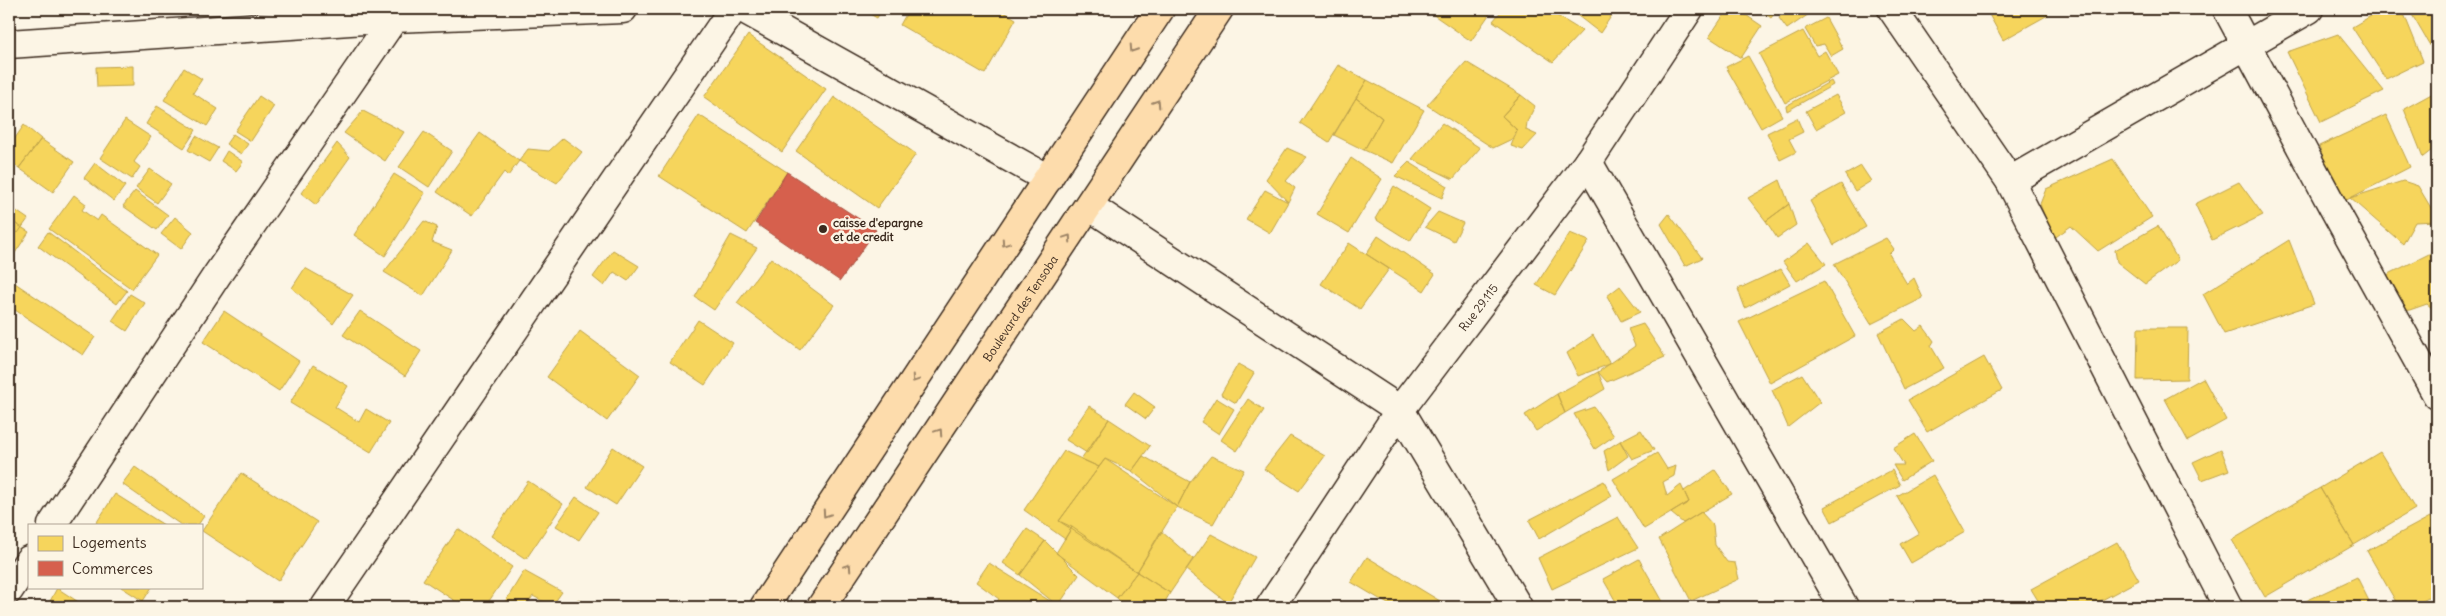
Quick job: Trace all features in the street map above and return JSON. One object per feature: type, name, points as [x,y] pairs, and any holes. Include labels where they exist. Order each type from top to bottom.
[{"type":"main road","points":[[764,607],[1160,9]]},
{"type":"main road","name":"Boulevard des Tensoba","points":[[821,607],[1219,9]]},
{"type":"street","points":[[9,44],[394,18],[623,9]]},
{"type":"street","points":[[325,607],[733,9]]},
{"type":"street","points":[[744,9],[1048,179]]},
{"type":"street","name":"Rue 29.115","points":[[1270,607],[1400,410],[1588,162],[1689,9]]},
{"type":"street","points":[[1892,9],[2010,181],[2228,607]]},
{"type":"street","points":[[2227,9],[2332,207],[2437,395]]},
{"type":"street","points":[[2010,181],[2309,9]]},
{"type":"street","points":[[53,524],[217,275],[394,18]]},
{"type":"street","points":[[1588,162],[1844,607]]},
{"type":"street","points":[[1089,206],[1400,410],[1518,607]]},
{"type":"street","points":[[9,590],[28,562]]},
{"type":"building: Logements","points":[[861,9],[882,9],[877,18]]},
{"type":"building: Logements","points":[[909,9],[999,9],[1016,19],[985,74],[900,25]]},
{"type":"building: Logements","points":[[1425,9],[1493,9],[1471,41]]},
{"type":"building: Logements","points":[[1503,9],[1546,9],[1582,31],[1553,62],[1493,21]]},
{"type":"building: Logements","points":[[1569,9],[1616,9],[1600,33]]},
{"type":"building: Logements","points":[[1728,9],[1737,9],[1762,26],[1741,58],[1709,37]]},
{"type":"building: Logements","points":[[1764,9],[1777,10],[1771,18],[1762,11]]},
{"type":"building: Logements","points":[[1781,9],[1815,10],[1787,29],[1779,18],[1783,12]]},
{"type":"building: Logements","points":[[1986,9],[2044,9],[2048,15],[2003,40]]},
{"type":"building: Logements","points":[[2383,9],[2402,9],[2423,61],[2386,79],[2352,27]]},
{"type":"building: Logements","points":[[2419,9],[2437,9],[2437,53],[2435,54],[2411,13]]},
{"type":"building: Logements","points":[[1826,18],[1843,49],[1831,56],[1824,44],[1815,46],[1805,29]]},
{"type":"building: Logements","points":[[1803,31],[1817,56],[1825,51],[1838,75],[1785,103],[1759,54]]},
{"type":"building: Logements","points":[[2338,34],[2384,91],[2321,122],[2287,52]]},
{"type":"building: Logements","points":[[748,35],[826,89],[782,152],[704,97]]},
{"type":"building: Logements","points":[[1748,56],[1782,116],[1761,128],[1726,67]]},
{"type":"building: Logements","points":[[1466,62],[1521,95],[1502,116],[1517,130],[1512,139],[1493,148],[1427,105]]},
{"type":"building: Logements","points":[[1338,65],[1367,80],[1329,142],[1300,123]]},
{"type":"building: Logements","points":[[133,66],[133,86],[97,87],[96,67]]},
{"type":"building: Logements","points":[[184,68],[202,79],[193,93],[218,109],[207,126],[164,100]]},
{"type":"building: Logements","points":[[1367,80],[1424,110],[1393,163],[1364,150],[1382,118],[1356,98]]},
{"type":"building: Logements","points":[[1831,81],[1833,85],[1787,111],[1786,106]]},
{"type":"building: Logements","points":[[2437,91],[2437,146],[2423,157],[2404,109]]},
{"type":"building: Logements","points":[[1521,95],[1535,106],[1527,122],[1526,130],[1537,135],[1523,150],[1511,146],[1517,130],[1502,116]]},
{"type":"building: Logements","points":[[1836,95],[1846,112],[1816,129],[1806,111]]},
{"type":"building: Logements","points":[[259,96],[274,106],[251,141],[235,131]]},
{"type":"building: Logements","points":[[834,97],[916,154],[877,208],[796,151]]},
{"type":"building: Logements","points":[[1356,98],[1382,118],[1364,150],[1334,135]]},
{"type":"building: Logements","points":[[157,106],[196,130],[184,148],[146,124]]},
{"type":"building: Logements","points":[[363,111],[404,132],[385,161],[344,133]]},
{"type":"building: Logements","points":[[699,115],[787,172],[747,233],[659,176]]},
{"type":"building: Logements","points":[[2386,115],[2410,167],[2333,207],[2326,165],[2319,146]]},
{"type":"building: Logements","points":[[1797,118],[1803,132],[1789,139],[1796,152],[1780,160],[1767,133]]},
{"type":"building: Logements","points":[[125,120],[151,137],[134,162],[140,167],[132,179],[100,158]]},
{"type":"building: Logements","points":[[1442,123],[1480,148],[1453,179],[1412,159]]},
{"type":"building: Logements","points":[[24,125],[41,139],[19,168],[9,161],[9,147]]},
{"type":"building: Logements","points":[[424,132],[452,151],[429,187],[399,167]]},
{"type":"building: Logements","points":[[480,133],[519,161],[508,176],[504,172],[472,216],[437,192]]},
{"type":"building: Logements","points":[[233,134],[248,144],[241,154],[226,144]]},
{"type":"building: Logements","points":[[196,136],[218,148],[209,162],[188,150]]},
{"type":"building: Logements","points":[[563,138],[582,152],[557,183],[519,161],[528,149],[549,151]]},
{"type":"building: Logements","points":[[41,139],[74,162],[53,192],[19,168]]},
{"type":"building: Logements","points":[[337,143],[350,157],[316,205],[301,193]]},
{"type":"building: Logements","points":[[1287,148],[1307,157],[1286,181],[1295,188],[1288,202],[1266,179]]},
{"type":"building: Logements","points":[[227,151],[243,162],[236,171],[221,161]]},
{"type":"building: Logements","points":[[1351,158],[1382,179],[1349,233],[1317,214]]},
{"type":"building: Logements","points":[[2113,159],[2152,217],[2098,251],[2071,226],[2053,239],[2040,204],[2046,189]]},
{"type":"building: Logements","points":[[1409,162],[1447,186],[1442,198],[1395,176]]},
{"type":"building: Logements","points":[[95,163],[125,186],[114,201],[84,178]]},
{"type":"building: Logements","points":[[1861,166],[1871,181],[1855,191],[1845,175]]},
{"type":"building: Logements","points":[[150,169],[171,184],[157,203],[136,188]]},
{"type":"building: Logements","points":[[394,174],[425,193],[385,256],[354,235]]},
{"type":"building: Logements","points":[[1780,180],[1789,204],[1766,221],[1748,198]]},
{"type":"building: Logements","points":[[2403,181],[2418,186],[2437,221],[2415,222],[2403,244],[2350,198]]},
{"type":"building: Logements","points":[[2239,182],[2263,215],[2212,240],[2195,204]]},
{"type":"building: Logements","points":[[1841,184],[1866,227],[1834,245],[1810,201]]},
{"type":"building: Logements","points":[[1394,186],[1430,209],[1410,241],[1375,219]]},
{"type":"building: Logements","points":[[1265,190],[1288,202],[1270,233],[1246,219]]},
{"type":"building: Logements","points":[[135,191],[168,215],[157,230],[123,206]]},
{"type":"building: Logements","points":[[74,195],[86,204],[82,210],[97,221],[101,215],[157,255],[132,289],[49,229]]},
{"type":"building: Logements","points":[[1789,204],[1796,225],[1777,238],[1766,221]]},
{"type":"building: Logements","points":[[9,206],[28,219],[18,233],[9,227]]},
{"type":"building: Logements","points":[[1438,212],[1463,223],[1454,241],[1425,227]]},
{"type":"building: Logements","points":[[1669,214],[1702,258],[1685,266],[1661,224]]},
{"type":"building: Logements","points":[[175,217],[193,232],[181,249],[161,234]]},
{"type":"building: Logements","points":[[424,221],[437,227],[432,242],[452,250],[423,296],[384,272]]},
{"type":"building: Logements","points":[[13,222],[29,232],[9,262],[9,229]]},
{"type":"building: Logements","points":[[2158,226],[2178,260],[2145,284],[2117,262],[2115,250]]},
{"type":"building: Logements","points":[[48,232],[127,291],[117,304],[38,246]]},
{"type":"building: Logements","points":[[1570,233],[1589,241],[1555,295],[1536,285]]},
{"type":"building: Logements","points":[[731,235],[757,248],[714,310],[695,297]]},
{"type":"building: Logements","points":[[1378,236],[1435,274],[1424,291],[1366,254]]},
{"type":"building: Logements","points":[[1886,238],[1894,249],[1889,254],[1907,284],[1914,278],[1923,298],[1871,324],[1834,264]]},
{"type":"building: Logements","points":[[2289,240],[2314,304],[2224,334],[2203,294]]},
{"type":"building: Logements","points":[[1349,243],[1389,269],[1360,309],[1321,284]]},
{"type":"building: Logements","points":[[1809,243],[1826,264],[1797,281],[1783,262]]},
{"type":"building: Logements","points":[[613,250],[639,266],[628,281],[614,272],[604,286],[593,277]]},
{"type":"building: Logements","points":[[2437,250],[2437,312],[2427,304],[2401,313],[2387,275]]},
{"type":"building: Logements","points":[[771,258],[834,305],[800,350],[737,303]]},
{"type":"building: Logements","points":[[305,268],[353,295],[333,324],[292,288]]},
{"type":"building: Logements","points":[[1781,269],[1790,284],[1745,308],[1738,289]]},
{"type":"building: Logements","points":[[9,279],[95,337],[83,355],[9,306]]},
{"type":"building: Logements","points":[[1824,281],[1855,336],[1770,383],[1739,322]]},
{"type":"building: Logements","points":[[1620,286],[1640,312],[1621,321],[1607,296]]},
{"type":"building: Logements","points":[[130,294],[145,303],[127,331],[112,321]]},
{"type":"building: Logements","points":[[224,311],[299,361],[279,391],[203,342]]},
{"type":"building: Logements","points":[[360,311],[421,351],[405,376],[343,335]]},
{"type":"building: Logements","points":[[1904,319],[1916,331],[1923,326],[1934,341],[1931,346],[1944,368],[1904,389],[1878,333]]},
{"type":"building: Logements","points":[[698,320],[733,343],[705,385],[670,362]]},
{"type":"building: Logements","points":[[1643,324],[1665,357],[1607,382],[1598,372],[1635,346],[1628,329]]},
{"type":"building: Logements","points":[[2138,328],[2188,328],[2187,379],[2137,380]]},
{"type":"building: Logements","points":[[580,331],[640,375],[607,421],[547,377]]},
{"type":"building: Logements","points":[[1593,335],[1610,364],[1578,376],[1567,353]]},
{"type":"building: Logements","points":[[1984,357],[2002,390],[1927,432],[1908,400]]},
{"type":"building: Logements","points":[[1238,364],[1254,373],[1236,403],[1221,394]]},
{"type":"building: Logements","points":[[313,365],[348,386],[335,407],[359,422],[366,409],[389,423],[371,452],[290,403]]},
{"type":"building: Logements","points":[[1598,372],[1605,389],[1565,413],[1557,394]]},
{"type":"building: Logements","points":[[1802,374],[1820,402],[1788,427],[1772,390]]},
{"type":"building: Logements","points":[[2203,378],[2226,420],[2188,441],[2165,399]]},
{"type":"building: Logements","points":[[1134,392],[1155,407],[1146,419],[1125,404]]},
{"type":"building: Logements","points":[[1557,394],[1565,413],[1536,431],[1525,415]]},
{"type":"building: Logements","points":[[1216,398],[1234,409],[1219,434],[1201,422]]},
{"type":"building: Logements","points":[[1248,399],[1264,410],[1237,451],[1221,440]]},
{"type":"building: Logements","points":[[1089,406],[1109,419],[1087,453],[1066,440]]},
{"type":"building: Logements","points":[[1594,407],[1614,436],[1595,449],[1574,414]]},
{"type":"building: Logements","points":[[1109,419],[1150,446],[1132,471],[1105,459],[1099,467],[1081,459]]},
{"type":"building: Logements","points":[[1641,430],[1654,450],[1632,459],[1620,441]]},
{"type":"building: Logements","points":[[1915,434],[1932,461],[1902,480],[1893,465],[1904,465],[1893,448]]},
{"type":"building: Logements","points":[[1290,436],[1325,456],[1299,491],[1264,469]]},
{"type":"building: Logements","points":[[1620,441],[1628,456],[1609,470],[1604,451]]},
{"type":"building: Logements","points":[[613,447],[642,466],[616,505],[587,487]]},
{"type":"building: Logements","points":[[2221,449],[2229,470],[2202,480],[2193,462]]},
{"type":"building: Logements","points":[[1064,451],[1099,467],[1059,521],[1072,527],[1065,539],[1024,510]]},
{"type":"building: Logements","points":[[2380,452],[2415,509],[2354,545],[2320,488]]},
{"type":"building: Logements","points":[[1657,453],[1667,469],[1676,466],[1674,476],[1663,482],[1667,496],[1681,485],[1689,502],[1644,529],[1613,479]]},
{"type":"building: Logements","points":[[1143,456],[1190,482],[1177,507],[1132,471]]},
{"type":"building: Logements","points":[[1211,456],[1244,470],[1213,524],[1177,507],[1190,482]]},
{"type":"building: Logements","points":[[1105,459],[1177,507],[1137,572],[1059,521]]},
{"type":"building: Logements","points":[[135,467],[204,516],[199,524],[180,524],[122,484]]},
{"type":"building: Logements","points":[[1715,470],[1732,494],[1683,523],[1671,513],[1689,502],[1684,491]]},
{"type":"building: Logements","points":[[1892,470],[1900,485],[1832,522],[1824,507]]},
{"type":"building: Logements","points":[[241,473],[317,522],[278,581],[202,531]]},
{"type":"building: Logements","points":[[1933,475],[1965,532],[1911,563],[1900,544],[1919,533],[1897,496]]},
{"type":"building: Logements","points":[[528,481],[563,504],[526,559],[491,536]]},
{"type":"building: Logements","points":[[1604,481],[1612,496],[1539,539],[1529,520]]},
{"type":"building: Logements","points":[[2320,488],[2354,545],[2265,597],[2232,540]]},
{"type":"building: Logements","points":[[115,494],[162,524],[96,524]]},
{"type":"building: Logements","points":[[576,497],[598,512],[579,540],[556,526]]},
{"type":"building: Logements","points":[[1701,512],[1713,525],[1715,545],[1727,562],[1735,563],[1739,579],[1691,601],[1659,539]]},
{"type":"building: Logements","points":[[1618,517],[1638,548],[1552,589],[1538,558]]},
{"type":"building: Logements","points":[[2430,517],[2437,530],[2437,593],[2412,607],[2399,607],[2367,551]]},
{"type":"building: Logements","points":[[1072,527],[1137,572],[1117,598],[1056,553]]},
{"type":"building: Logements","points":[[458,529],[512,567],[485,607],[464,607],[423,580]]},
{"type":"building: Logements","points":[[1027,529],[1045,541],[1020,575],[1003,563]]},
{"type":"building: Logements","points":[[1161,531],[1193,559],[1170,593],[1137,572]]},
{"type":"building: Logements","points":[[1211,534],[1255,557],[1228,603],[1186,570]]},
{"type":"building: Logements","points":[[1045,541],[1079,575],[1058,606],[1020,575]]},
{"type":"building: Logements","points":[[2117,542],[2139,580],[2089,607],[2042,607],[2031,589]]},
{"type":"building: Logements","points":[[1367,557],[1450,607],[1393,607],[1351,582]]},
{"type":"building: Logements","points":[[1639,559],[1666,607],[1619,607],[1603,579]]},
{"type":"building: Logements","points":[[989,563],[1058,606],[993,607],[999,599],[976,582]]},
{"type":"building: Logements","points":[[524,571],[562,592],[552,606],[533,596],[525,607],[502,607]]},
{"type":"building: Logements","points":[[1137,572],[1170,593],[1162,607],[1126,607],[1117,598]]},
{"type":"building: Logements","points":[[2357,577],[2372,607],[2293,607]]},
{"type":"building: Logements","points":[[57,588],[86,607],[47,607]]},
{"type":"building: Logements","points":[[123,588],[151,588],[143,601]]},
{"type":"building: Logements","points":[[578,599],[591,607],[573,607]]},
{"type":"building: Commerces","points":[[787,172],[876,230],[840,281],[755,223]]},
{"type":"place","name":"caisse d'epargne et de credit","points":[[823,229]]}]
